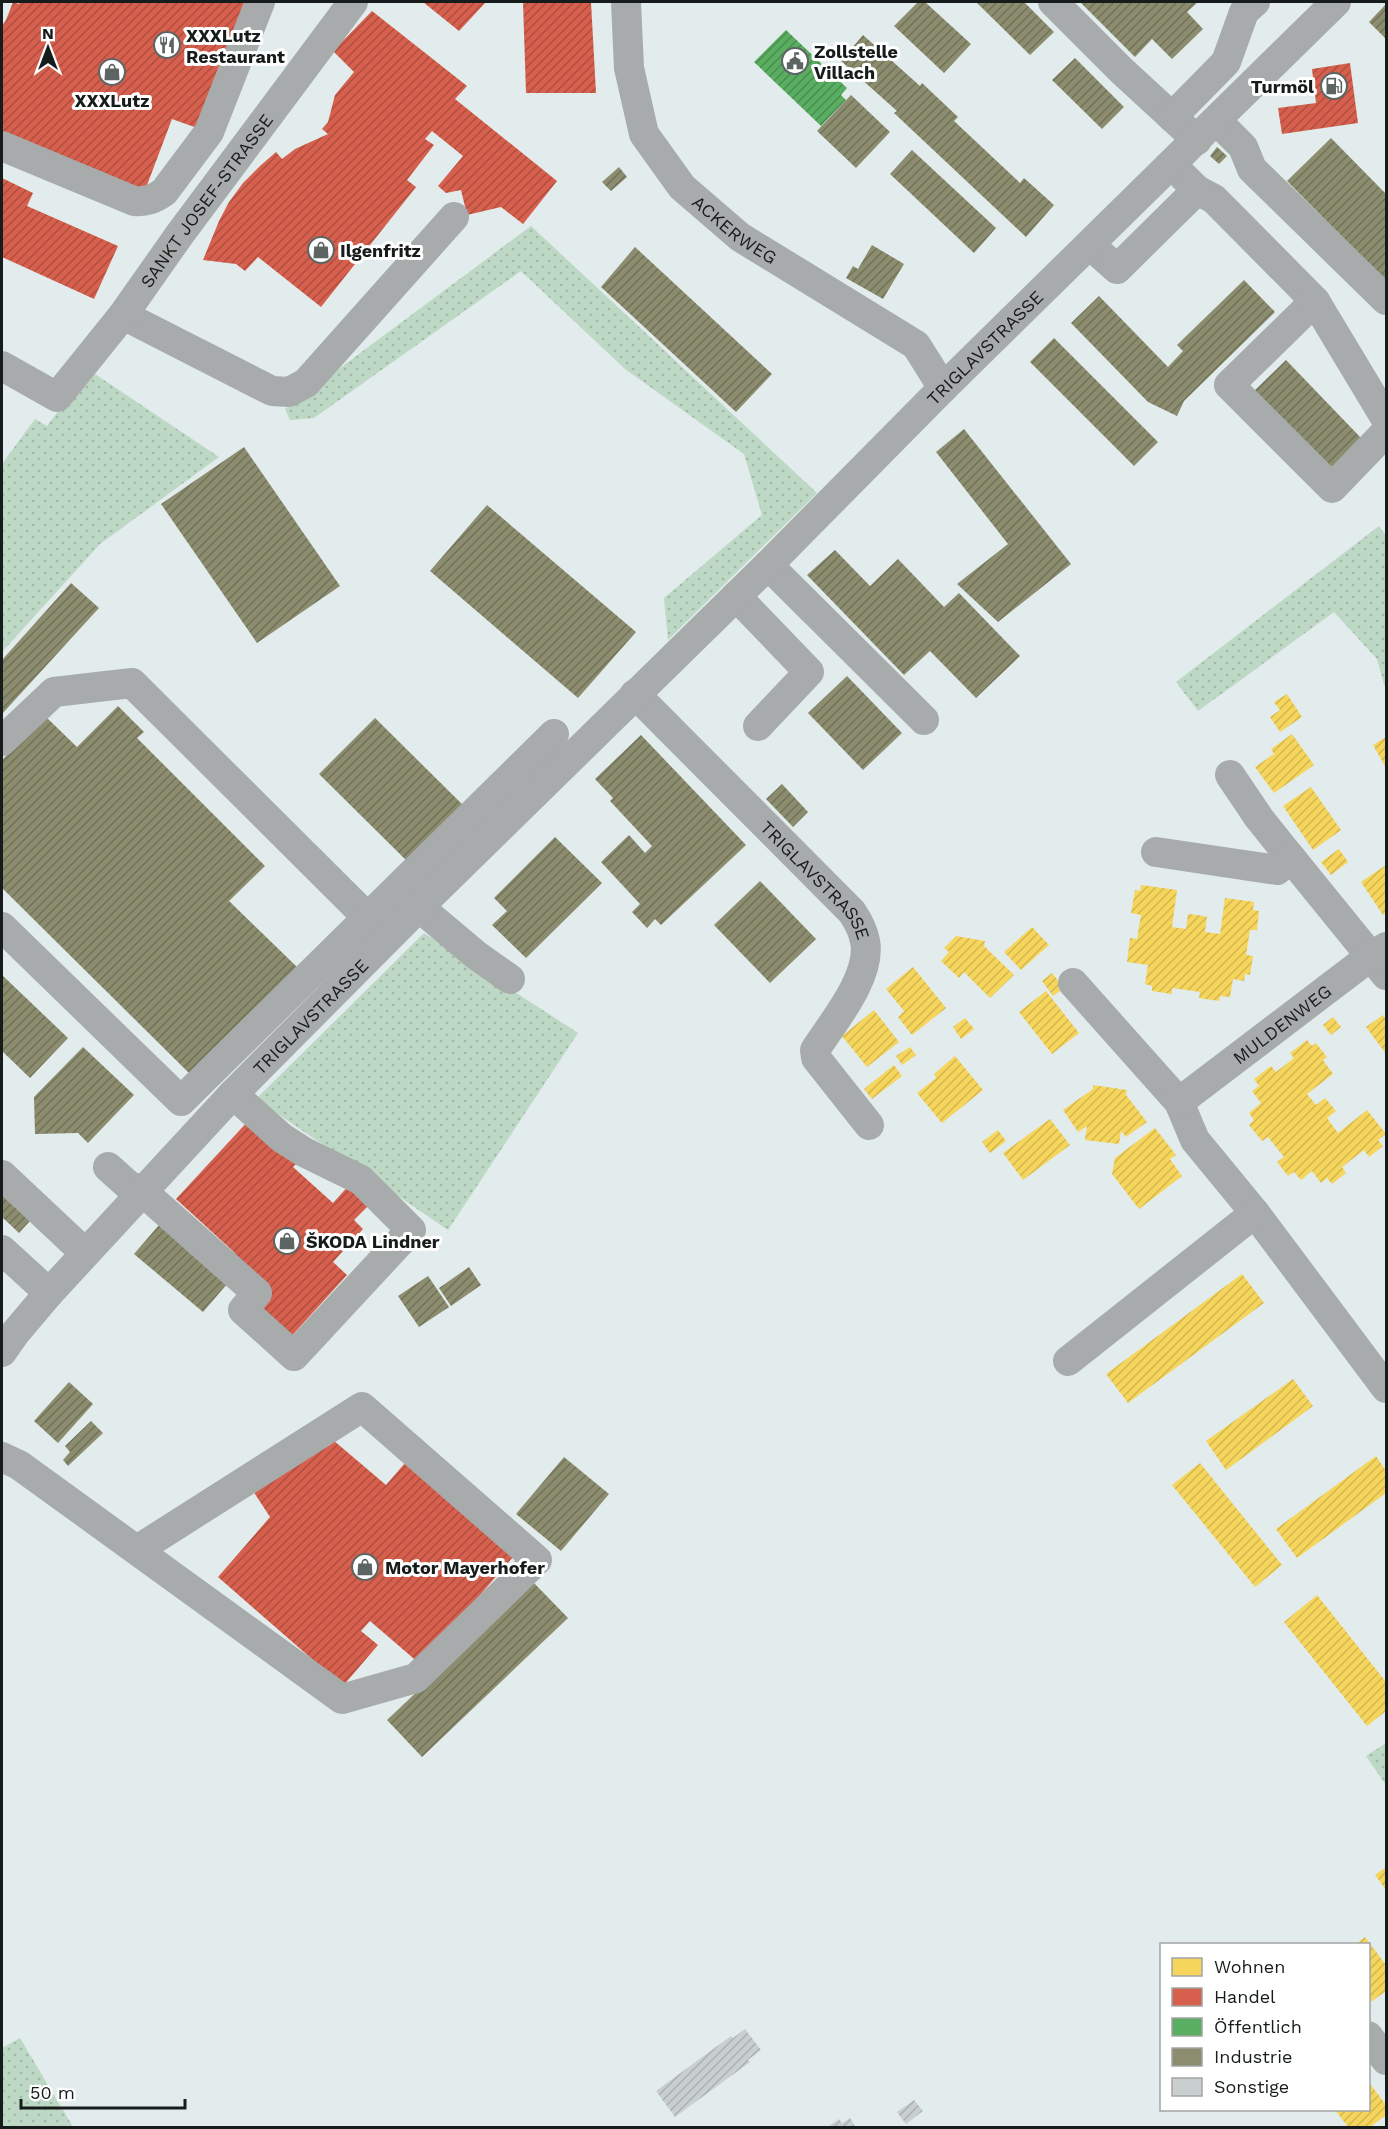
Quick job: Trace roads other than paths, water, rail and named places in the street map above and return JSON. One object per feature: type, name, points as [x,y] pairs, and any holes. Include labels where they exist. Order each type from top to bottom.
[{"type":"street","points":[[2,146],[134,201],[144,201],[158,196],[164,192],[209,132],[260,2]]},
{"type":"street","name":"SANKT JOSEF-STRASSE","points":[[2,366],[57,397],[123,315],[187,224],[353,2]]},
{"type":"street","name":"ACKERWEG","points":[[626,2],[629,68],[644,134],[682,187],[740,237],[916,345],[943,388]]},
{"type":"street","points":[[1053,2],[1172,117],[1243,147],[1252,168],[1386,300]]},
{"type":"street","name":"TRIGLAVSTRASSE","points":[[2,1352],[49,1293],[233,1094],[378,928],[418,907],[1336,2]]},
{"type":"street","points":[[1172,117],[1226,62],[1244,5]]},
{"type":"street","points":[[1171,165],[1197,190],[1214,199],[1315,301],[1386,419]]},
{"type":"street","points":[[1090,245],[1117,269],[1197,190]]},
{"type":"street","points":[[123,315],[272,391],[289,392],[306,383],[454,217]]},
{"type":"street","points":[[1315,301],[1229,385],[1332,488],[1386,432]]},
{"type":"street","points":[[768,564],[924,720]]},
{"type":"street","points":[[736,596],[809,672],[758,726]]},
{"type":"street","points":[[2,741],[54,692],[132,683],[378,928]]},
{"type":"street","name":"TRIGLAVSTRASSE","points":[[635,694],[852,912],[861,926],[866,943],[866,959],[858,983],[815,1050],[816,1058],[869,1125]]},
{"type":"street","points":[[2,927],[181,1101],[378,928],[554,734]]},
{"type":"street","points":[[1230,775],[1259,818],[1291,858],[1381,960]]},
{"type":"street","points":[[1156,852],[1277,870],[1291,858]]},
{"type":"street","points":[[418,907],[476,955],[510,979]]},
{"type":"street","name":"MULDENWEG","points":[[1179,1102],[1381,960]]},
{"type":"street","points":[[1073,984],[1179,1102],[1194,1140],[1255,1213],[1386,1388]]},
{"type":"street","points":[[108,1167],[128,1185],[142,1191],[257,1293],[243,1310],[294,1356],[411,1230],[362,1180],[304,1152],[282,1138],[233,1094]]},
{"type":"street","points":[[2,1175],[85,1253]]},
{"type":"street","points":[[1068,1361],[1255,1213]]},
{"type":"street","points":[[2,1250],[49,1293]]},
{"type":"street","points":[[2,1457],[19,1465],[342,1699],[416,1678],[537,1560],[362,1407],[138,1551]]},
{"type":"street","points":[[1370,2039],[1386,2060]]},
{"type":"place","name":"XXXLutz Restaurant","points":[[167,45]]},
{"type":"place","name":"Zollstelle Villach","points":[[795,61]]},
{"type":"place","name":"XXXLutz","points":[[112,72]]},
{"type":"place","name":"Turmöl","points":[[1334,86]]},
{"type":"place","name":"Ilgenfritz","points":[[321,250]]},
{"type":"place","name":"ŠKODA Lindner","points":[[287,1241]]},
{"type":"place","name":"Motor Mayerhofer","points":[[365,1567]]}]
